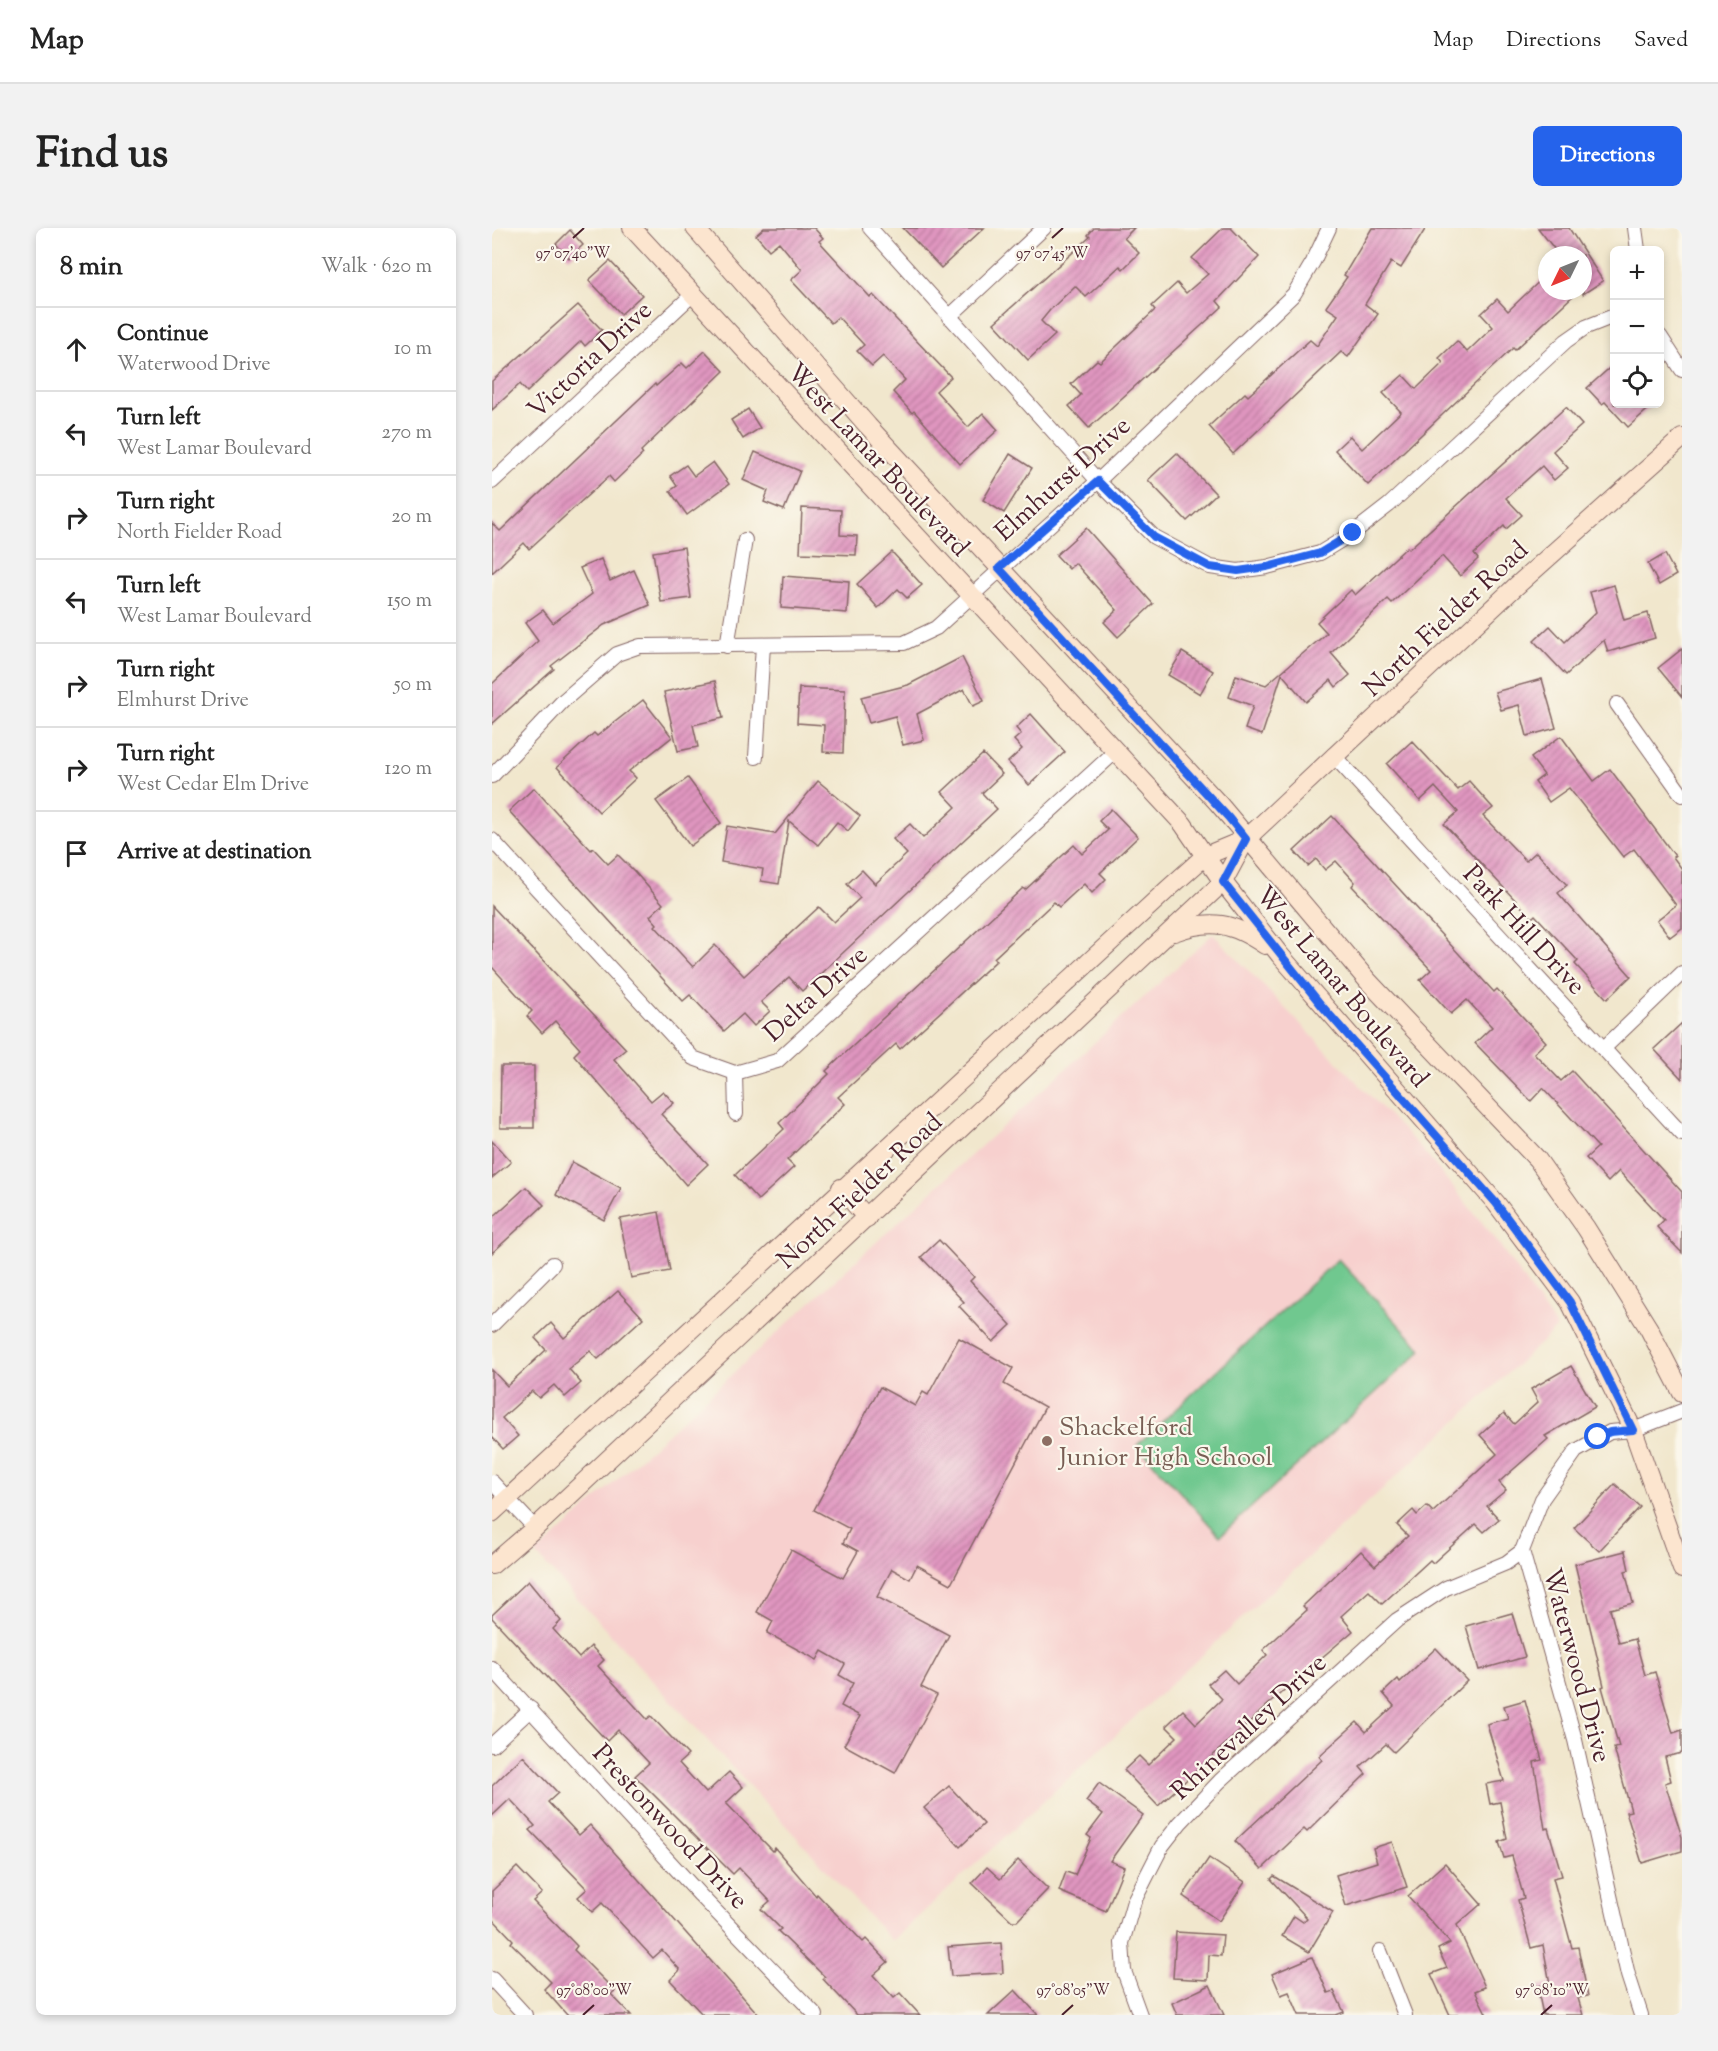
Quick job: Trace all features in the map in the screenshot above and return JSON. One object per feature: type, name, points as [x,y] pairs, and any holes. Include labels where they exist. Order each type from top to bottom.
[{"type":"main road","name":"West Lamar Boulevard","points":[[632,228],[1183,824],[1223,882],[1280,955],[1496,1203],[1570,1302],[1633,1430],[1682,1569]]},
{"type":"main road","name":"West Lamar Boulevard","points":[[695,228],[868,426],[1218,803],[1368,981],[1537,1159],[1586,1228],[1649,1329],[1682,1393]]},
{"type":"main road","name":"North Fielder Road","points":[[492,1564],[535,1528],[1223,882],[1246,839],[1333,755],[1514,588],[1682,438]]},
{"type":"main road","name":"North Fielder Road","points":[[492,1513],[841,1188],[1205,856],[1246,839]]},
{"type":"main road","points":[[1169,933],[1200,924],[1231,926],[1280,955]]},
{"type":"main road","points":[[841,1188],[867,1218]]},
{"type":"street","points":[[870,228],[1098,481],[1154,537],[1210,567],[1238,571],[1267,567],[1320,553],[1353,533],[1389,505],[1566,341],[1586,327],[1610,318]]},
{"type":"street","points":[[949,317],[1044,228]]},
{"type":"street","name":"Elmhurst Drive","points":[[492,776],[563,701],[617,654],[640,646],[904,643],[936,628],[999,568],[1098,481],[1294,294],[1329,228]]},
{"type":"street","points":[[1635,228],[1637,246]]},
{"type":"street","name":"Victoria Drive","points":[[492,482],[692,295]]},
{"type":"street","points":[[1664,343],[1682,370]]},
{"type":"street","points":[[727,646],[745,540]]},
{"type":"street","points":[[756,757],[763,645]]},
{"type":"street","points":[[1617,704],[1682,795]]},
{"type":"street","name":"Delta Drive","points":[[735,1073],[777,1062],[1116,751]]},
{"type":"street","name":"Park Hill Drive","points":[[1333,755],[1682,1134]]},
{"type":"street","points":[[492,840],[693,1058],[735,1073],[736,1114]]},
{"type":"street","points":[[1603,1049],[1682,974]]},
{"type":"street","points":[[492,1325],[553,1264]]},
{"type":"street","name":"Waterwood Drive","points":[[1641,2015],[1628,1976],[1575,1740],[1522,1551],[1542,1499],[1576,1451],[1610,1432],[1633,1430],[1682,1411]]},
{"type":"street","points":[[492,1482],[535,1528]]},
{"type":"street","name":"Rhinevalley Drive","points":[[1140,2015],[1124,1971],[1122,1943],[1134,1901],[1162,1846],[1180,1822],[1220,1781],[1397,1620],[1446,1588],[1506,1563],[1522,1551]]},
{"type":"street","name":"Prestonwood Drive","points":[[492,1668],[700,1895],[816,2015]]},
{"type":"street","points":[[492,1744],[531,1709]]},
{"type":"street","points":[[1380,1951],[1405,2015]]},
{"type":"street","points":[[492,1980],[525,2015]]},
{"type":"shaded area","name":"Shackelford Junior High School","points":[[1213,934],[1419,1146],[1494,1237],[1557,1328],[892,1941],[536,1554]]},
{"type":"green space","points":[[1338,1259],[1422,1350],[1220,1536],[1137,1445]]},
{"type":"building","points":[[764,228],[814,228],[823,238],[819,241],[870,297],[873,295],[951,377],[936,391],[968,427],[983,413],[998,430],[960,464],[914,411],[912,413],[893,392],[905,380],[883,356],[872,366],[857,351],[864,345],[838,317],[831,323],[791,280],[802,270],[779,242],[769,250],[756,235]]},
{"type":"building","points":[[903,228],[984,228],[941,268]]},
{"type":"building","points":[[1094,228],[1134,228],[1124,238],[1139,253],[1123,269],[1120,266],[1086,297],[1075,286],[1050,310],[1041,321],[1055,335],[1028,360],[994,323],[1090,237],[1088,235]]},
{"type":"building","points":[[1223,228],[1231,228],[1259,257],[1217,301],[1222,307],[1089,428],[1069,406],[1081,395],[1071,384],[1097,360],[1100,362],[1155,310],[1152,306],[1177,283],[1186,293],[1208,274],[1192,258]]},
{"type":"building","points":[[1372,228],[1426,228],[1401,268],[1391,262],[1365,304],[1378,314],[1348,357],[1341,352],[1233,454],[1209,426],[1245,393],[1248,396],[1310,340],[1317,346],[1338,315],[1326,307],[1347,277],[1344,275]]},
{"type":"building","points":[[1538,228],[1569,228],[1581,246],[1552,246]]},
{"type":"building","points":[[570,230],[583,245],[569,258],[556,244]]},
{"type":"building","points":[[610,261],[642,295],[621,314],[589,280]]},
{"type":"building","points":[[1592,264],[1603,281],[1592,288]]},
{"type":"building","points":[[1538,283],[1538,300],[1568,300],[1515,350],[1513,348],[1368,485],[1335,450],[1350,436],[1362,449],[1401,412],[1383,393],[1403,375],[1416,389],[1443,363],[1439,358],[1457,341],[1467,352],[1493,327],[1481,314],[1497,299],[1508,311]]},
{"type":"building","points":[[578,305],[602,330],[585,346],[581,341],[527,392],[520,384],[492,410],[492,381]]},
{"type":"building","points":[[705,351],[724,371],[641,451],[643,454],[614,482],[609,476],[529,549],[524,543],[492,573],[492,523],[500,531],[655,384],[656,386],[682,363],[687,368]]},
{"type":"building","points":[[1610,368],[1610,407],[1605,402],[1602,404],[1587,388]]},
{"type":"building","points":[[1566,407],[1582,425],[1553,451],[1568,468],[1554,480],[1542,466],[1506,498],[1522,515],[1506,529],[1504,526],[1474,554],[1478,559],[1460,576],[1442,556],[1392,603],[1388,599],[1331,653],[1350,675],[1336,687],[1331,680],[1306,702],[1282,674],[1262,735],[1245,729],[1253,706],[1229,697],[1236,675],[1266,685],[1327,633],[1317,622],[1351,590],[1355,595]]},
{"type":"building","points":[[1611,408],[1649,408],[1628,427]]},
{"type":"building","points":[[748,409],[760,428],[743,439],[731,420]]},
{"type":"building","points":[[755,452],[800,471],[784,510],[764,502],[768,491],[743,480]]},
{"type":"building","points":[[1177,453],[1216,494],[1187,521],[1148,480]]},
{"type":"building","points":[[1010,454],[1032,468],[1004,513],[983,500]]},
{"type":"building","points":[[713,462],[729,484],[687,515],[670,491],[677,486],[670,476],[686,465],[694,476]]},
{"type":"building","points":[[802,508],[841,510],[840,535],[857,536],[856,555],[800,553]]},
{"type":"building","points":[[1086,528],[1153,604],[1118,637],[1104,622],[1117,610],[1075,563],[1069,569],[1056,555]]},
{"type":"building","points":[[684,547],[691,598],[661,602],[653,552]]},
{"type":"building","points":[[892,552],[922,585],[907,598],[898,589],[878,608],[857,584]]},
{"type":"building","points":[[1665,554],[1676,575],[1659,585],[1648,564]]},
{"type":"building","points":[[601,559],[610,581],[634,570],[650,605],[604,625],[551,666],[554,669],[492,724],[492,684],[538,641],[525,623],[543,610],[553,623],[592,594],[580,568]]},
{"type":"building","points":[[783,576],[849,581],[847,613],[781,608]]},
{"type":"building","points":[[1614,585],[1624,620],[1648,613],[1655,638],[1608,652],[1604,640],[1566,675],[1534,641],[1550,626],[1565,642],[1596,612],[1590,592]]},
{"type":"building","points":[[1682,649],[1682,697],[1658,668]]},
{"type":"building","points":[[1182,652],[1213,671],[1200,694],[1168,675]]},
{"type":"building","points":[[962,657],[984,701],[973,706],[964,689],[917,714],[924,740],[903,745],[895,716],[869,723],[861,697],[908,685]]},
{"type":"building","points":[[1542,679],[1556,728],[1527,736],[1519,705],[1501,710],[1495,692]]},
{"type":"building","points":[[715,681],[723,718],[693,725],[698,747],[678,751],[664,692]]},
{"type":"building","points":[[799,688],[845,690],[843,753],[823,752],[824,725],[797,723]]},
{"type":"building","points":[[643,700],[672,737],[629,771],[636,778],[599,812],[557,767],[594,733],[597,736]]},
{"type":"building","points":[[1031,714],[1065,752],[1029,785],[1008,762],[1022,749],[1014,740],[1021,734],[1016,728]]},
{"type":"building","points":[[1561,736],[1594,781],[1610,769],[1675,856],[1673,857],[1682,869],[1682,928],[1670,937],[1657,920],[1676,905],[1634,849],[1623,857],[1569,788],[1549,802],[1535,782],[1544,775],[1531,758]]},
{"type":"building","points":[[1412,741],[1458,790],[1469,781],[1493,808],[1483,816],[1526,861],[1536,852],[1567,885],[1558,893],[1631,976],[1607,999],[1575,964],[1578,961],[1535,915],[1532,918],[1444,824],[1458,812],[1435,787],[1420,801],[1387,764]]},
{"type":"building","points":[[983,754],[1002,774],[982,793],[997,809],[802,991],[789,977],[761,1002],[770,1011],[754,1026],[743,1014],[724,1031],[690,995],[683,1001],[509,811],[534,788],[591,850],[593,848],[608,864],[618,855],[634,871],[663,904],[650,916],[657,924],[655,926],[693,967],[715,945],[744,976],[819,907],[834,922],[860,898],[847,884],[862,870],[875,884],[907,854],[893,839],[910,824],[923,838],[956,807],[942,792]]},
{"type":"building","points":[[688,778],[721,823],[690,846],[656,801]]},
{"type":"building","points":[[818,781],[860,816],[848,831],[837,822],[818,845],[789,821],[779,884],[761,881],[763,869],[721,862],[727,826],[775,834]]},
{"type":"building","points":[[1111,809],[1138,837],[1100,873],[1106,879],[1092,893],[1084,884],[1059,907],[1054,902],[994,958],[997,960],[900,1049],[896,1044],[838,1097],[845,1104],[787,1160],[794,1167],[758,1200],[735,1175],[784,1129],[779,1123],[829,1074],[826,1071],[1023,888],[1025,890],[1074,845],[1082,854],[1108,830],[1099,821]]},
{"type":"building","points":[[1332,816],[1494,992],[1497,989],[1546,1042],[1534,1053],[1561,1081],[1572,1071],[1682,1192],[1682,1253],[1657,1227],[1664,1220],[1619,1171],[1608,1182],[1586,1158],[1598,1147],[1543,1088],[1531,1101],[1475,1043],[1492,1027],[1467,1000],[1451,1014],[1420,980],[1431,970],[1352,886],[1355,882],[1336,861],[1325,870],[1316,859],[1308,866],[1294,851]]},
{"type":"building","points":[[492,906],[626,1049],[614,1059],[651,1101],[663,1091],[674,1103],[661,1114],[708,1164],[686,1185],[574,1055],[580,1049],[555,1021],[542,1033],[527,1016],[532,1011],[492,967]]},
{"type":"building","points":[[1682,1023],[1682,1079],[1654,1049]]},
{"type":"building","points":[[501,1066],[534,1066],[534,1128],[500,1128]]},
{"type":"building","points":[[492,1141],[511,1162],[492,1178]]},
{"type":"building","points":[[572,1162],[621,1188],[604,1220],[556,1195]]},
{"type":"building","points":[[526,1187],[544,1205],[492,1253],[492,1218]]},
{"type":"building","points":[[659,1212],[670,1271],[631,1278],[620,1219]]},
{"type":"building","points":[[939,1240],[974,1277],[970,1281],[1011,1325],[993,1342],[959,1306],[964,1302],[921,1257]]},
{"type":"building","points":[[618,1291],[643,1318],[598,1359],[590,1351],[569,1369],[581,1383],[565,1397],[554,1385],[539,1398],[532,1391],[502,1418],[518,1436],[503,1449],[492,1437],[492,1370],[507,1386],[546,1350],[535,1338],[551,1323],[564,1338]]},
{"type":"building","points":[[959,1338],[1013,1368],[1004,1384],[1045,1407],[951,1584],[917,1565],[910,1579],[892,1569],[877,1597],[949,1635],[921,1687],[937,1695],[895,1773],[844,1745],[860,1716],[841,1706],[853,1683],[839,1675],[845,1664],[822,1651],[817,1660],[767,1633],[773,1621],[757,1612],[791,1550],[843,1578],[858,1551],[843,1543],[850,1529],[814,1510],[880,1387],[915,1406],[923,1392],[928,1395]]},
{"type":"building","points":[[1571,1366],[1595,1407],[1545,1436],[1548,1439],[1499,1482],[1506,1490],[1487,1506],[1499,1519],[1484,1532],[1476,1524],[1433,1563],[1430,1560],[1382,1604],[1369,1591],[1341,1616],[1353,1631],[1293,1682],[1158,1806],[1124,1770],[1139,1756],[1148,1765],[1177,1737],[1166,1726],[1183,1710],[1196,1724],[1222,1699],[1208,1684],[1224,1670],[1237,1684],[1267,1655],[1263,1650],[1307,1610],[1303,1606],[1361,1551],[1375,1566],[1408,1536],[1397,1525],[1413,1510],[1417,1515],[1427,1506],[1433,1512],[1497,1454],[1480,1435],[1504,1413],[1514,1424],[1538,1402],[1531,1389]]},
{"type":"building","points":[[1615,1484],[1640,1507],[1599,1551],[1574,1528]]},
{"type":"building","points":[[1625,1551],[1629,1570],[1625,1571],[1633,1603],[1610,1609],[1619,1643],[1635,1639],[1645,1675],[1655,1672],[1673,1733],[1682,1730],[1682,1753],[1665,1757],[1671,1781],[1665,1783],[1682,1837],[1682,1851],[1642,1863],[1626,1812],[1631,1811],[1614,1748],[1619,1747],[1602,1687],[1604,1686],[1575,1564]]},
{"type":"building","points":[[528,1581],[561,1621],[553,1629],[579,1658],[591,1646],[604,1660],[598,1666],[647,1719],[651,1716],[688,1755],[679,1763],[706,1793],[729,1772],[743,1787],[726,1803],[773,1851],[775,1848],[816,1896],[817,1894],[863,1942],[866,1939],[888,1962],[873,1975],[894,1998],[900,1993],[920,2015],[857,2015],[823,1979],[825,1977],[778,1931],[781,1929],[761,1909],[770,1901],[739,1868],[733,1874],[635,1776],[649,1763],[618,1730],[607,1741],[492,1618],[492,1615]]},
{"type":"building","points":[[1512,1613],[1525,1657],[1479,1670],[1466,1626]]},
{"type":"building","points":[[1436,1648],[1467,1681],[1394,1752],[1386,1744],[1360,1767],[1366,1774],[1307,1832],[1304,1829],[1262,1869],[1235,1841],[1322,1760],[1319,1756],[1357,1722],[1366,1732],[1394,1706],[1383,1693],[1398,1679],[1400,1682]]},
{"type":"building","points":[[1525,1700],[1542,1760],[1534,1762],[1545,1829],[1548,1828],[1562,1876],[1553,1878],[1572,1948],[1578,1947],[1588,1996],[1578,1998],[1583,2015],[1543,2015],[1537,1986],[1550,1984],[1543,1945],[1531,1948],[1518,1900],[1524,1898],[1512,1856],[1504,1858],[1499,1842],[1507,1839],[1500,1802],[1490,1804],[1486,1784],[1504,1781],[1487,1724],[1508,1718],[1504,1706]]},
{"type":"building","points":[[523,1756],[558,1793],[548,1802],[579,1835],[590,1825],[759,2015],[703,2015],[670,1980],[680,1970],[662,1950],[653,1958],[602,1903],[592,1912],[578,1897],[587,1889],[530,1830],[535,1826],[510,1799],[492,1816],[492,1786]]},
{"type":"building","points":[[1099,1783],[1143,1815],[1110,1861],[1124,1867],[1106,1911],[1059,1891],[1066,1872],[1075,1875],[1091,1838],[1087,1835],[1103,1814],[1086,1801]]},
{"type":"building","points":[[949,1786],[984,1824],[960,1847],[924,1808]]},
{"type":"building","points":[[1392,1842],[1407,1887],[1346,1906],[1336,1875],[1377,1862],[1373,1848]]},
{"type":"building","points":[[1209,1858],[1245,1882],[1219,1921],[1183,1896]]},
{"type":"building","points":[[1018,1860],[1048,1889],[1017,1921],[1012,1921],[972,1883],[987,1867],[1000,1879]]},
{"type":"building","points":[[1445,1863],[1481,1904],[1457,1925],[1485,1987],[1475,1991],[1487,2015],[1450,2015],[1431,1974],[1447,1968],[1438,1949],[1450,1943],[1408,1896]]},
{"type":"building","points":[[517,1867],[542,1893],[533,1901],[577,1946],[574,1950],[615,1991],[611,1994],[631,2015],[567,2015],[544,1989],[551,1982],[511,1943],[513,1940],[492,1918],[492,1891]]},
{"type":"building","points":[[1274,1876],[1333,1912],[1309,1952],[1282,1936],[1294,1916],[1303,1922],[1307,1918],[1271,1879]]},
{"type":"building","points":[[1176,1932],[1223,1935],[1221,1956],[1209,1955],[1208,1980],[1173,1978]]},
{"type":"building","points":[[1001,1943],[1003,1973],[951,1976],[948,1947]]},
{"type":"building","points":[[1312,1957],[1328,1993],[1334,1991],[1344,2012],[1336,2015],[1299,2015],[1289,1992],[1281,1995],[1272,1974]]},
{"type":"building","points":[[1210,1985],[1224,2015],[1177,2015],[1172,2003]]},
{"type":"building","points":[[1015,1990],[1038,2015],[988,2015]]},
{"type":"place","name":"Shackelford Junior High School","points":[[1047,1441]]},
{"type":"route","points":[[1353,533],[1320,553],[1267,567],[1238,571],[1210,567],[1154,537],[1098,481],[999,568],[1218,803],[1246,839],[1223,882],[1322,1006],[1496,1203],[1570,1302],[1633,1430],[1610,1432],[1598,1437]]}]
